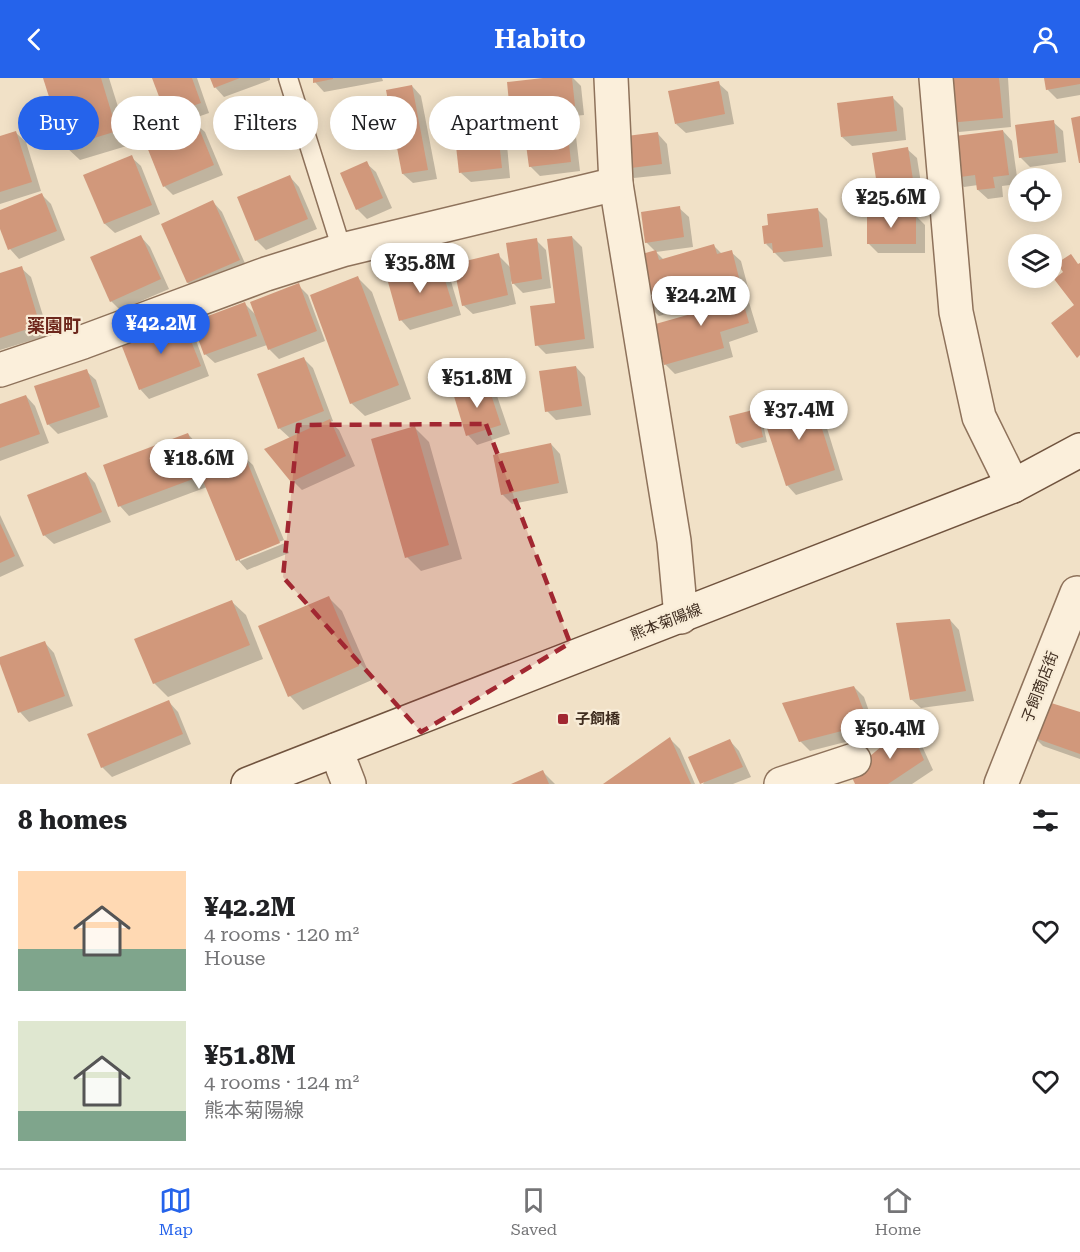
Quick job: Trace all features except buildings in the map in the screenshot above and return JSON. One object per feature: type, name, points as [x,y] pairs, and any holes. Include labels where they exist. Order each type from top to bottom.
[{"type":"street","points":[[611,78],[616,184],[674,541],[681,617]]},
{"type":"street","points":[[936,78],[956,312],[979,417],[1013,486]]},
{"type":"street","points":[[0,370],[83,342],[266,274],[342,250],[616,184]]},
{"type":"street","name":"熊本菊陽線","points":[[248,784],[1013,486],[1080,450]]},
{"type":"street","name":"子飼商店街","points":[[1001,784],[1077,593],[1080,594]]},
{"type":"street","points":[[336,750],[349,784]]},
{"type":"street","points":[[782,784],[854,760]]},
{"type":"lane","points":[[288,78],[342,250]]},
{"type":"highlighted area","points":[[486,424],[570,643],[421,732],[283,577],[298,425]]},
{"type":"place","name":"子飼橋","points":[[563,719]]},
{"type":"district","name":"薬園町","points":[[54,325]]}]
